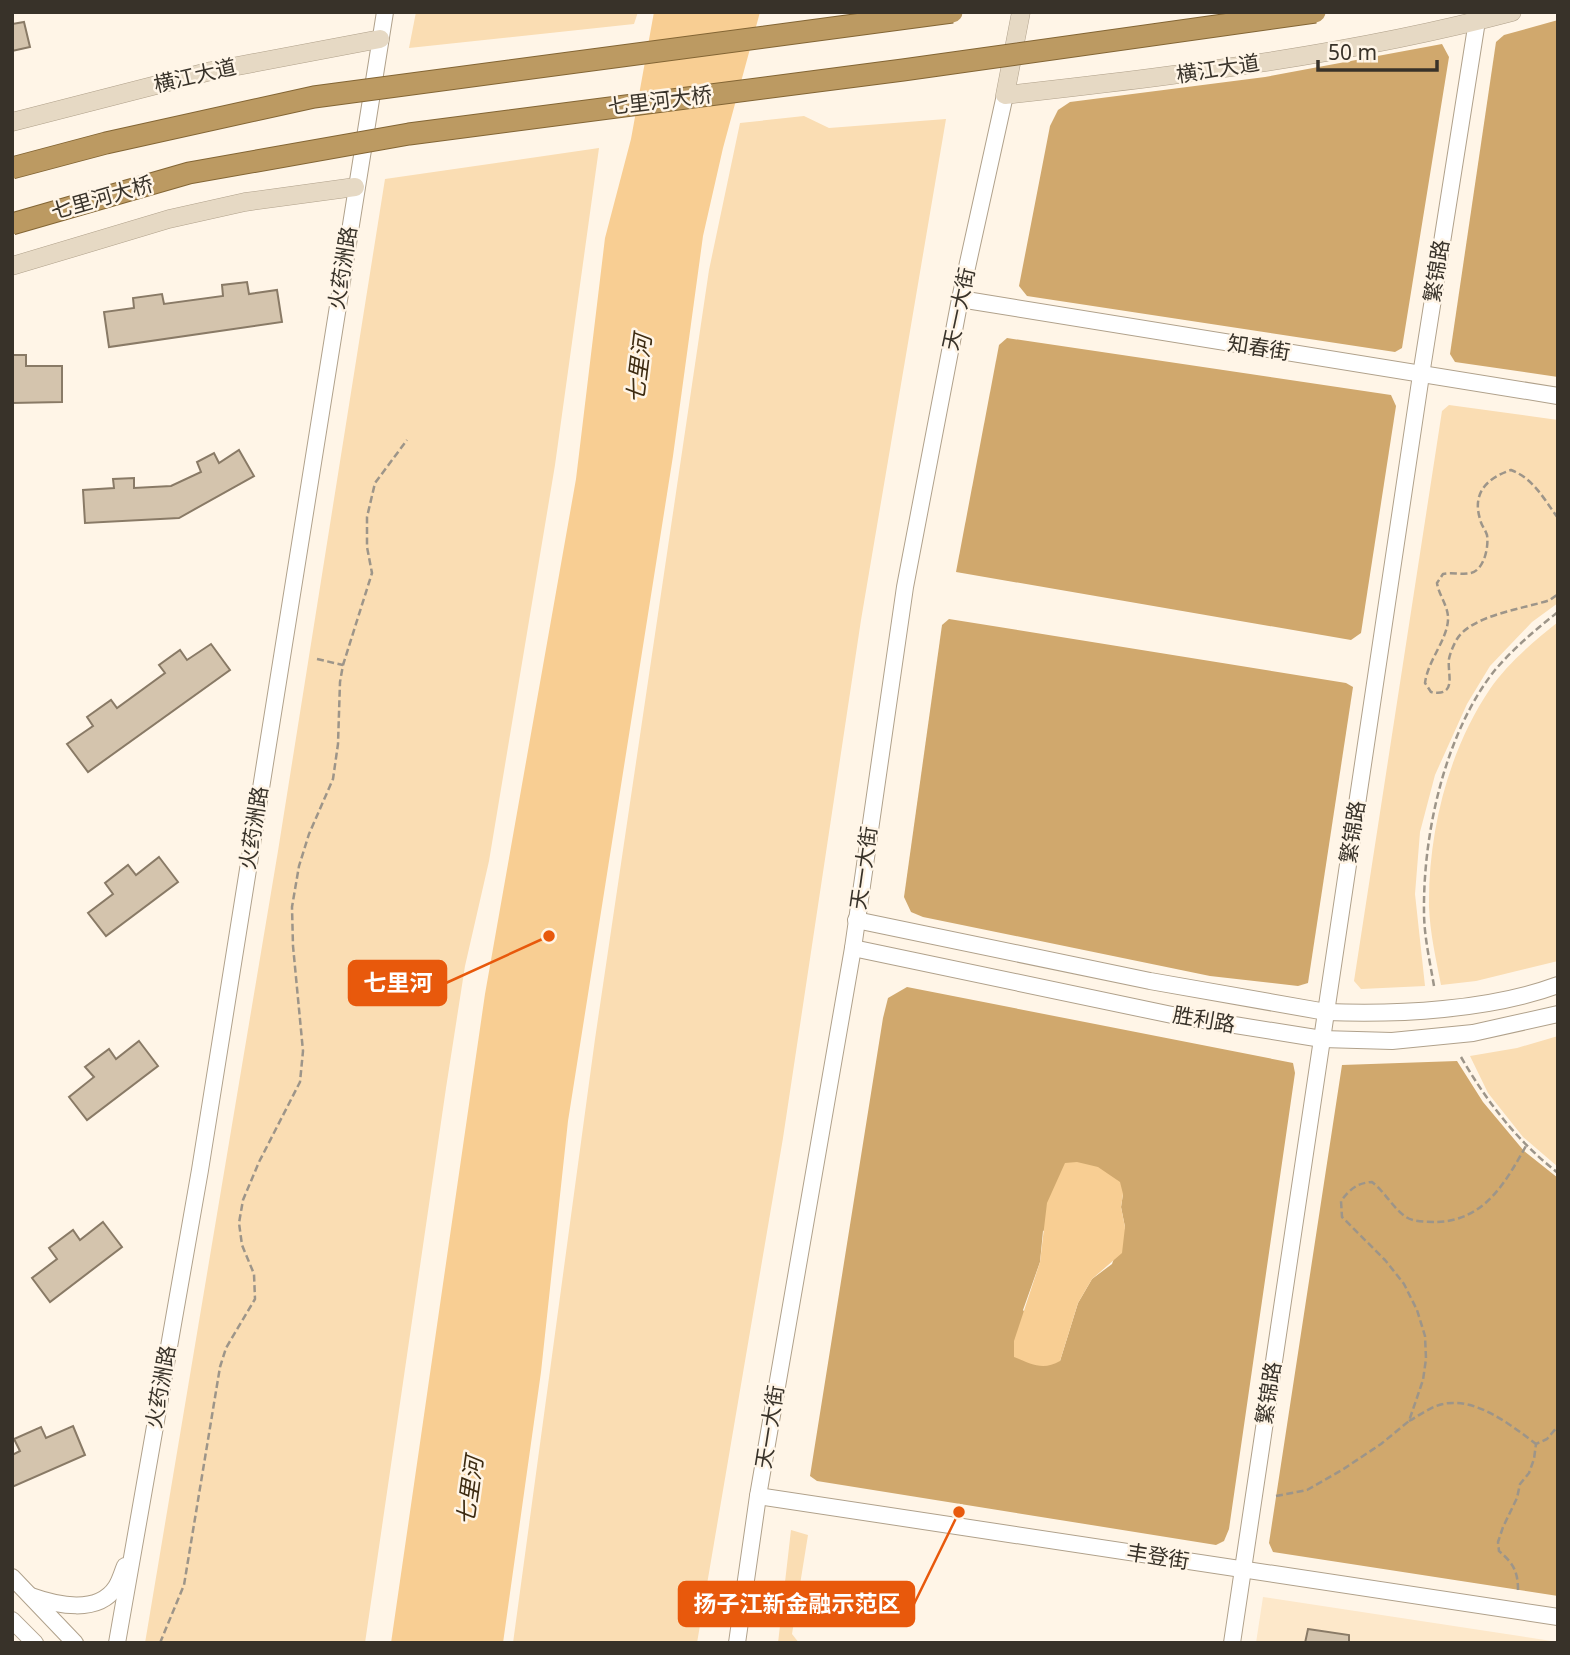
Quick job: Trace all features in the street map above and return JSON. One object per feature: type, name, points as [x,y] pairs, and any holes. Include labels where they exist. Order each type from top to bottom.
[{"type":"highway","points":[[12,167],[131,137],[314,97],[952,12]]},
{"type":"highway","name":"七里河大桥","points":[[12,223],[189,173],[371,140],[552,114],[903,70],[1315,12]]},
{"type":"main road","points":[[1005,95],[1021,12]]},
{"type":"main road","name":"横江大道","points":[[1005,95],[1173,76],[1363,46],[1512,12]]},
{"type":"main road","name":"横江大道","points":[[12,122],[211,71],[380,38]]},
{"type":"main road","points":[[12,266],[169,219],[244,202],[355,187]]},
{"type":"street","name":"火药洲路","points":[[117,1643],[202,1156],[385,12]]},
{"type":"street","name":"繁锦路","points":[[1232,1643],[1421,375],[1477,21]]},
{"type":"street","name":"天一大街","points":[[737,1643],[758,1496],[853,948],[905,587],[960,299],[1005,95]]},
{"type":"street","name":"知春街","points":[[960,299],[1558,396]]},
{"type":"street","points":[[856,919],[1150,981],[1326,1012],[1425,1010],[1495,1000],[1558,985]]},
{"type":"street","name":"胜利路","points":[[853,948],[1172,1015],[1322,1039],[1392,1041],[1474,1033],[1558,1014]]},
{"type":"street","name":"丰登街","points":[[758,1496],[1558,1617]]},
{"type":"street","points":[[31,1596],[53,1604],[77,1606],[98,1602],[115,1589],[134,1544]]},
{"type":"street","points":[[12,1577],[75,1643]]},
{"type":"street","points":[[12,1620],[35,1643]]},
{"type":"path","points":[[160,1643],[184,1585],[220,1367],[226,1348],[255,1299],[254,1274],[243,1245],[239,1223],[243,1200],[259,1162],[300,1082],[303,1051],[292,907],[299,866],[309,834],[333,779],[343,665],[373,573],[367,547],[367,517],[375,483],[407,440]]},
{"type":"path","points":[[1558,518],[1538,488],[1525,475],[1511,470],[1494,475],[1482,489],[1477,505],[1487,536],[1485,555],[1480,568],[1470,574],[1443,574],[1437,583],[1448,620],[1427,668],[1425,683],[1431,692],[1440,694],[1446,690],[1450,682],[1449,659],[1456,640],[1465,628],[1489,617],[1550,600],[1558,594]]},
{"type":"path","points":[[1434,986],[1424,915],[1424,871],[1429,832],[1440,786],[1472,706],[1495,671],[1558,612]]},
{"type":"path","points":[[317,659],[343,665]]},
{"type":"path","points":[[1461,1057],[1494,1108],[1526,1146],[1558,1173]]},
{"type":"path","points":[[1409,1421],[1423,1380],[1426,1359],[1425,1336],[1417,1310],[1404,1284],[1385,1259],[1342,1217],[1341,1201],[1350,1189],[1360,1183],[1372,1182],[1384,1191],[1393,1205],[1407,1218],[1453,1222],[1473,1212],[1502,1187],[1526,1146]]},
{"type":"path","points":[[1276,1496],[1307,1490],[1381,1444],[1409,1421],[1440,1404],[1454,1402],[1477,1407],[1501,1419],[1536,1444]]},
{"type":"path","points":[[1536,1444],[1547,1439],[1558,1426]]},
{"type":"path","points":[[1518,1590],[1518,1573],[1499,1551],[1498,1542],[1517,1498],[1520,1484],[1529,1474],[1536,1444]]},
{"type":"shaded area","points":[[416,12],[638,12],[634,24],[409,48]]},
{"type":"shaded area","points":[[1558,20],[1558,377],[1455,362],[1450,354],[1496,42],[1504,35]]},
{"type":"shaded area","points":[[1442,44],[1449,57],[1402,348],[1395,352],[1027,296],[1019,286],[1050,126],[1058,110],[1070,102],[1265,77]]},
{"type":"shaded area","points":[[804,116],[829,128],[946,119],[861,620],[783,1138],[697,1643],[513,1643],[595,1039],[709,270],[740,123]]},
{"type":"shaded area","points":[[599,148],[555,465],[489,861],[465,966],[365,1643],[145,1643],[278,851],[385,179]]},
{"type":"shaded area","points":[[1007,338],[1391,395],[1396,406],[1361,633],[1351,640],[956,572],[999,345]]},
{"type":"shaded area","points":[[1449,405],[1558,420],[1558,603],[1532,622],[1490,666],[1467,704],[1435,775],[1420,832],[1415,894],[1425,986],[1361,989],[1354,981],[1442,411]]},
{"type":"shaded area","points":[[949,619],[1346,683],[1353,687],[1308,983],[1298,986],[1210,976],[923,917],[911,912],[904,897],[942,625]]},
{"type":"shaded area","points":[[1558,622],[1558,961],[1476,981],[1441,985],[1429,907],[1430,879],[1437,822],[1452,766],[1475,713],[1497,679],[1530,645]]},
{"type":"shaded area","points":[[907,987],[1293,1063],[1295,1073],[1229,1529],[1224,1541],[1216,1545],[817,1481],[810,1476],[888,998]],"holes":[[[1123,1194],[1121,1207],[1125,1227],[1112,1264],[1092,1279],[1078,1303],[1060,1361],[1023,1310],[1040,1262],[1043,1231]]]},
{"type":"shaded area","points":[[1558,1036],[1558,1167],[1523,1137],[1488,1093],[1470,1056],[1517,1048]]},
{"type":"shaded area","points":[[1457,1061],[1483,1102],[1524,1151],[1558,1178],[1558,1596],[1273,1552],[1269,1543],[1342,1065]]},
{"type":"shaded area","points":[[791,1530],[808,1535],[792,1634],[799,1643],[778,1643]]},
{"type":"shaded area","points":[[1263,1597],[1558,1642],[1558,1643],[1256,1643]]},
{"type":"water","points":[[654,12],[760,12],[723,148],[703,236],[673,456],[568,1121],[541,1372],[503,1643],[391,1643],[485,994],[576,479],[605,238],[631,139]]},
{"type":"water","points":[[1077,1162],[1098,1167],[1120,1182],[1125,1227],[1122,1253],[1092,1279],[1078,1303],[1060,1361],[1048,1366],[1037,1365],[1014,1357],[1014,1341],[1040,1262],[1047,1203],[1065,1163]]},
{"type":"building","points":[[24,22],[30,47],[12,51],[12,24]]},
{"type":"building","points":[[247,282],[249,294],[277,290],[282,322],[109,347],[104,312],[134,308],[133,298],[162,294],[164,304],[223,296],[222,285]]},
{"type":"building","points":[[12,355],[26,355],[26,366],[62,366],[62,402],[12,403]]},
{"type":"building","points":[[239,450],[254,476],[179,518],[85,523],[83,490],[114,488],[113,479],[134,478],[134,488],[171,486],[201,472],[197,462],[214,453],[219,463]]},
{"type":"building","points":[[211,644],[230,670],[88,772],[67,744],[93,726],[87,717],[111,700],[117,708],[165,673],[159,665],[180,650],[187,660]]},
{"type":"building","points":[[159,857],[178,882],[106,936],[88,913],[113,894],[105,883],[128,865],[136,875]]},
{"type":"building","points":[[139,1041],[158,1066],[87,1120],[69,1097],[94,1077],[85,1067],[109,1049],[116,1059]]},
{"type":"building","points":[[103,1222],[122,1247],[50,1302],[32,1278],[57,1259],[49,1248],[73,1230],[80,1240]]},
{"type":"building","points":[[73,1426],[85,1455],[12,1487],[12,1455],[20,1451],[14,1439],[41,1427],[46,1438]]},
{"type":"building","points":[[1308,1629],[1349,1635],[1349,1643],[1305,1643]]},
{"type":"place","name":"七里河","points":[[549,936]]},
{"type":"place","name":"扬子江新金融示范区","points":[[959,1512]]}]
